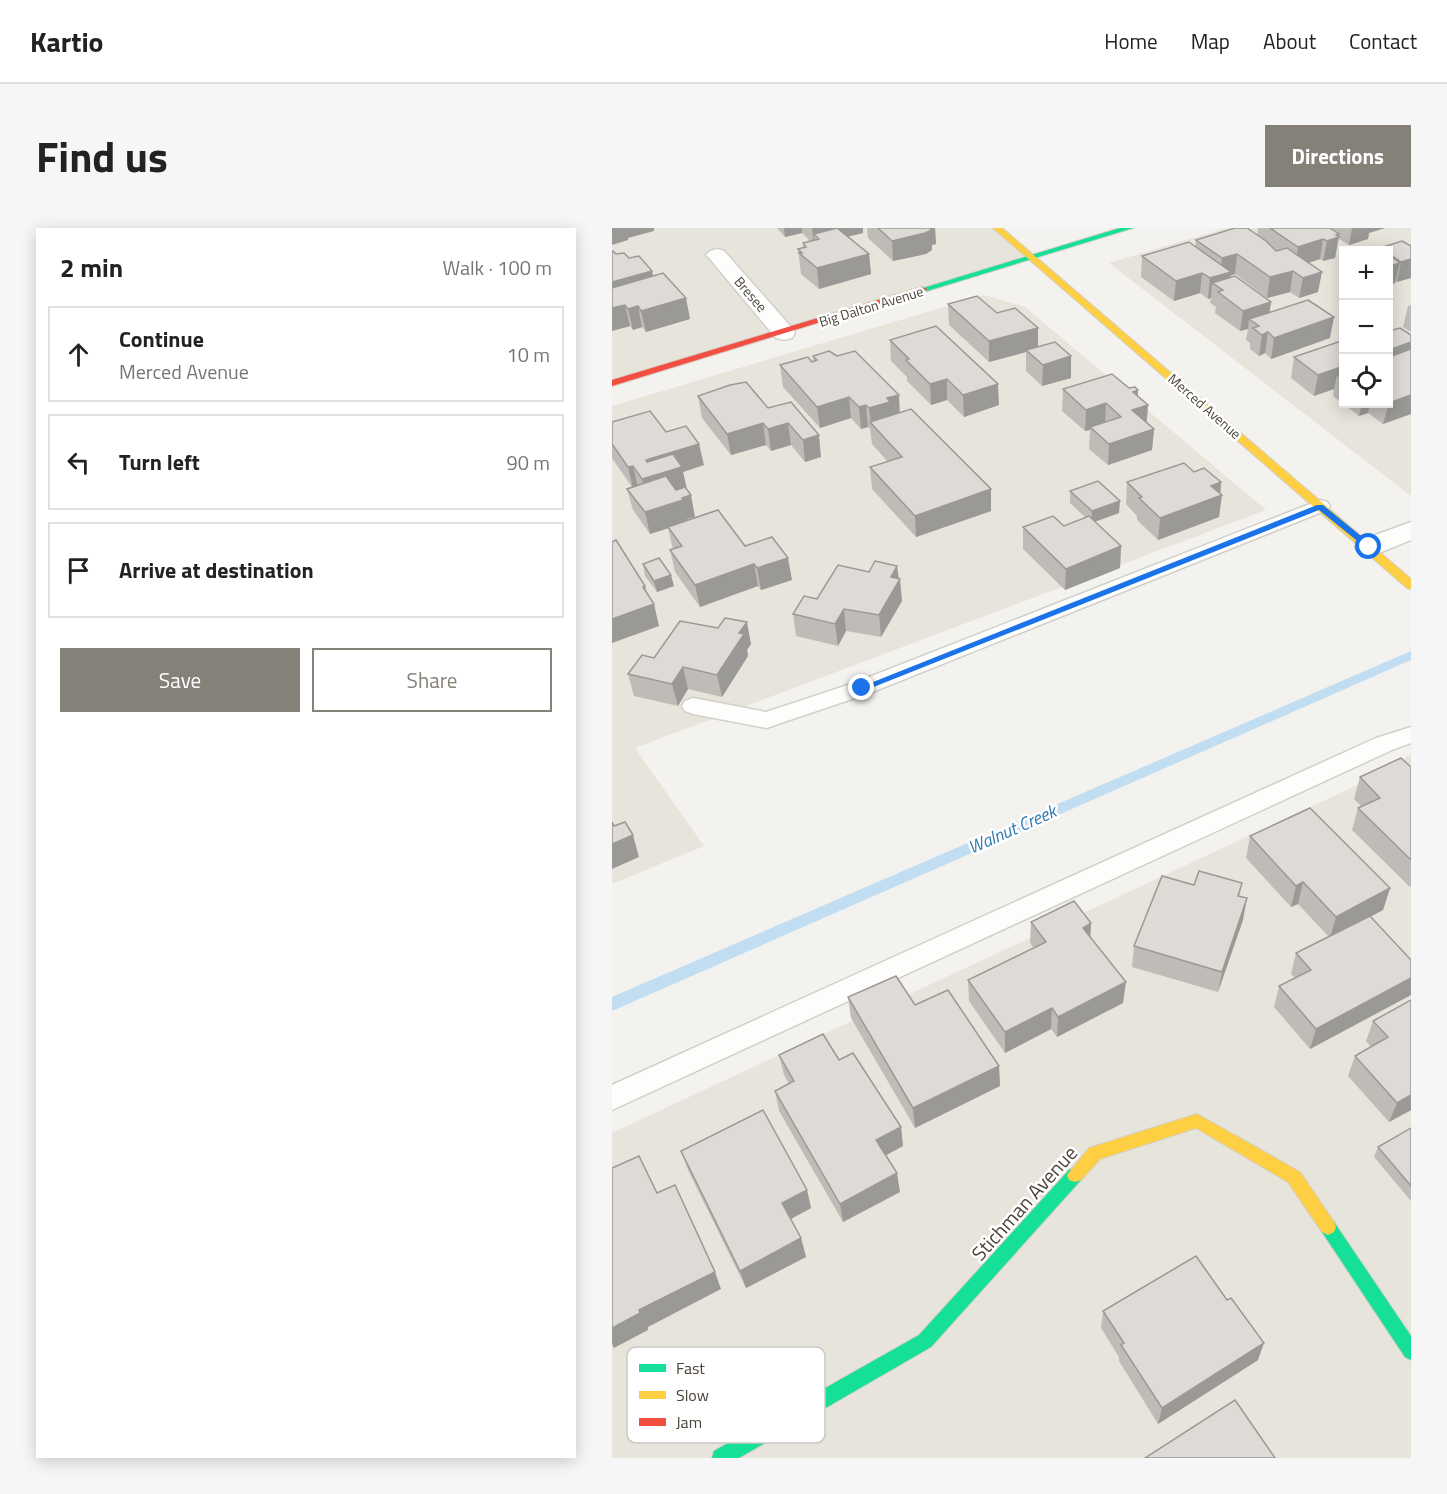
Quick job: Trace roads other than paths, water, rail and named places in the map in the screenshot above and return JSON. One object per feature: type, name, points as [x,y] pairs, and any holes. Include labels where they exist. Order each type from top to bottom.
[{"type":"street","name":"Merced Avenue","points":[[997,228],[1411,585]]},
{"type":"street","name":"Big Dalton Avenue","points":[[612,383],[1129,228]]},
{"type":"street","name":"Bresee","points":[[717,255],[784,333]]},
{"type":"street","points":[[1369,547],[1411,530]]},
{"type":"street","name":"Stichman Avenue","points":[[825,1398],[925,1341],[1095,1153],[1197,1121],[1294,1177],[1411,1351]]},
{"type":"street","name":"Stichman Avenue","points":[[720,1458],[746,1443]]},
{"type":"lane","points":[[693,706],[767,720],[862,688],[1320,506]]},
{"type":"lane","points":[[612,1098],[1384,744],[1411,735]]},
{"type":"waterway","name":"Walnut Creek","points":[[612,1004],[1411,655]]}]
